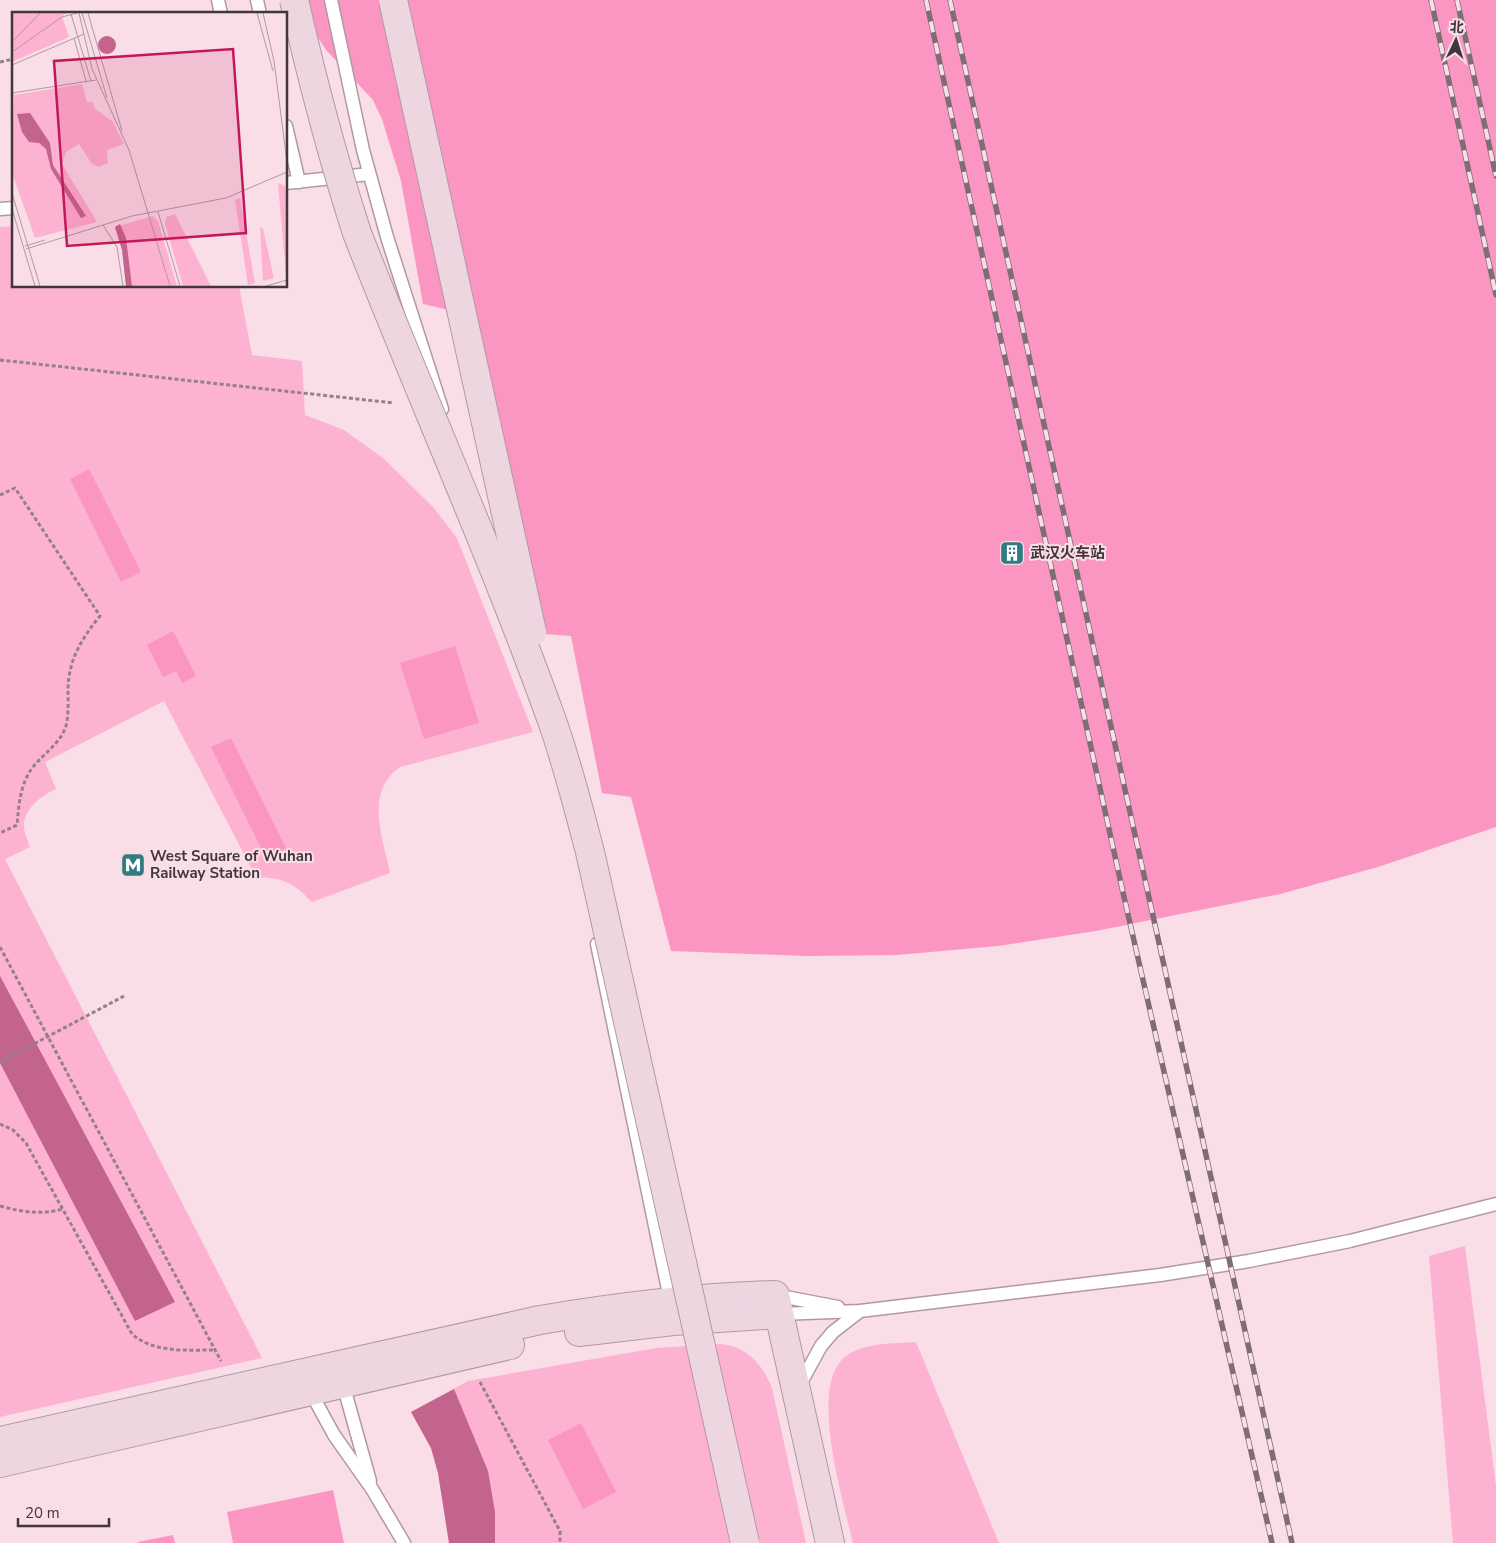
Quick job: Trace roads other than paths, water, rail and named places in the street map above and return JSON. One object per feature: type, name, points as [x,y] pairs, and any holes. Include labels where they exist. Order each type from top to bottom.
[{"type":"street","points":[[294,0],[313,85],[336,170],[357,233],[552,719]]},
{"type":"street","points":[[393,0],[552,719],[590,852],[745,1543]]},
{"type":"street","points":[[0,1463],[310,1391],[672,1311],[728,1296],[777,1304],[830,1543]]},
{"type":"street","points":[[0,1441],[478,1332],[622,1306],[672,1311]]},
{"type":"lane","points":[[331,0],[369,174],[556,764],[572,825],[590,912]]},
{"type":"lane","points":[[288,142],[293,182],[369,174]]},
{"type":"lane","points":[[594,932],[672,1311]]},
{"type":"lane","points":[[777,1304],[860,1311],[1160,1275],[1248,1261],[1350,1241],[1496,1204]]},
{"type":"lane","points":[[777,1304],[860,1311]]},
{"type":"lane","points":[[796,1392],[821,1346],[833,1332],[860,1311]]},
{"type":"lane","points":[[343,1384],[372,1489]]},
{"type":"lane","points":[[310,1391],[334,1436],[372,1489],[404,1543]]},
{"type":"railway","points":[[926,0],[1124,897],[1272,1543]]},
{"type":"railway","points":[[950,0],[1292,1543]]},
{"type":"railway","points":[[1431,0],[1496,295]]},
{"type":"railway","points":[[1457,0],[1496,176]]},
{"type":"place","name":"武汉火车站","points":[[1012,553]]},
{"type":"place","name":"West Square of Wuhan Railway Station","points":[[133,865]]}]
